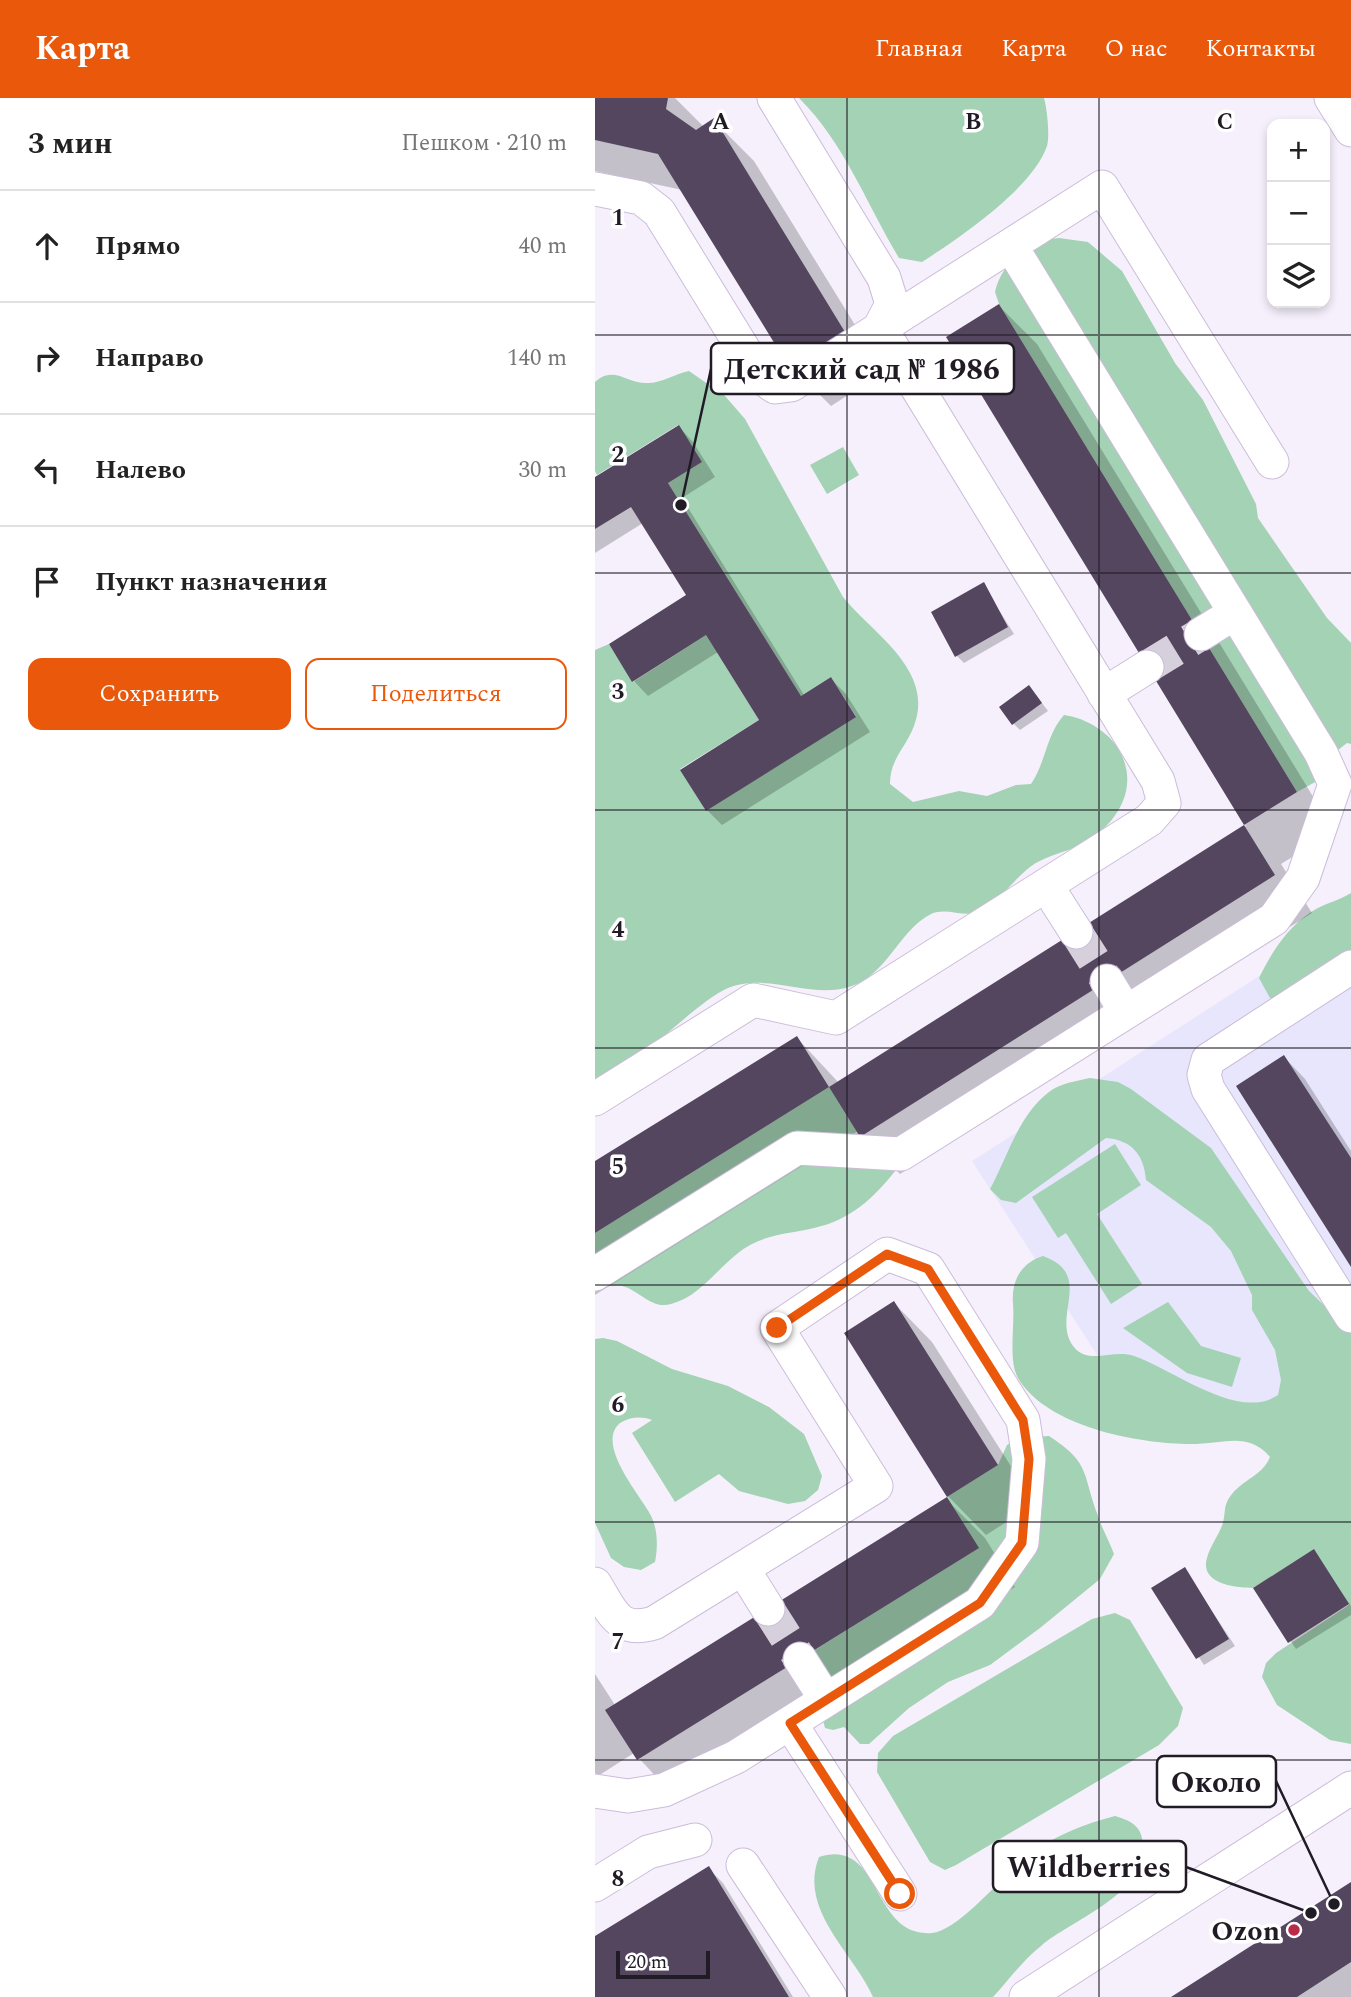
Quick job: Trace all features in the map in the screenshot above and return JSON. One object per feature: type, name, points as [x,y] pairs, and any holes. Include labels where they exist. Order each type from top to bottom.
[{"type":"lane","points":[[774,98],[884,278],[893,304],[880,327]]},
{"type":"lane","points":[[1331,98],[1351,130]]},
{"type":"lane","points":[[595,189],[641,198],[659,212],[760,376],[775,387],[790,385],[1102,187],[1272,462]]},
{"type":"lane","points":[[595,1274],[797,1148],[901,1154],[1274,919],[1303,878],[1335,784],[1321,753],[1011,246]]},
{"type":"lane","points":[[595,1099],[753,1000],[837,1017],[1149,820],[1164,803],[1158,781],[880,327]]},
{"type":"lane","points":[[1201,634],[1235,613]]},
{"type":"lane","points":[[1104,694],[1147,667]]},
{"type":"lane","points":[[1046,885],[1076,932]]},
{"type":"lane","points":[[1351,967],[1208,1059],[1203,1075],[1208,1089],[1351,1316]]},
{"type":"lane","points":[[1107,981],[1126,1012]]},
{"type":"lane","points":[[595,1584],[619,1622],[636,1629],[654,1623],[876,1486],[777,1328],[887,1254],[928,1269],[1023,1420],[1029,1459],[1022,1543],[980,1603],[736,1757],[664,1790],[628,1796],[595,1791]]},
{"type":"lane","points":[[743,1569],[768,1609]]},
{"type":"lane","points":[[800,1659],[826,1700]]},
{"type":"lane","points":[[790,1723],[900,1894]]},
{"type":"lane","points":[[1026,1997],[1351,1788]]},
{"type":"lane","points":[[595,1885],[648,1852],[695,1840]]},
{"type":"lane","points":[[743,1866],[830,1997]]},
{"type":"shaded area","points":[[1351,917],[1351,1429],[1125,1398],[972,1161]]},
{"type":"green space","points":[[799,98],[1044,98],[1048,122],[1047,146],[1027,179],[974,226],[922,262],[899,258],[842,154]]},
{"type":"green space","points":[[1059,238],[1088,242],[1122,271],[1175,363],[1203,400],[1256,504],[1258,518],[1327,618],[1351,643],[1351,744],[1347,743],[1333,754],[1317,781],[1297,792],[999,304],[995,292],[998,281],[1010,263],[1027,248]]},
{"type":"green space","points":[[689,371],[725,396],[745,419],[843,597],[898,654],[909,670],[916,687],[918,706],[914,726],[892,768],[890,784],[913,802],[959,791],[987,796],[1016,785],[1031,784],[1053,731],[1064,715],[1090,723],[1106,734],[1122,756],[1127,771],[1127,785],[1118,811],[1109,823],[1086,842],[1035,864],[996,901],[977,913],[944,911],[931,914],[910,931],[883,964],[862,981],[834,990],[758,983],[728,988],[595,1085],[595,650],[609,644],[633,682],[706,635],[759,720],[680,769],[706,811],[856,716],[831,677],[801,696],[668,483],[702,462],[678,425],[597,475],[595,471],[595,382],[602,377],[614,375],[651,383]]},
{"type":"green space","points":[[843,447],[859,475],[827,494],[810,465]]},
{"type":"green space","points":[[1351,893],[1351,960],[1288,1001],[1270,998],[1259,978],[1281,942],[1294,926],[1311,912]]},
{"type":"green space","points":[[1090,1078],[1118,1082],[1131,1089],[1211,1148],[1309,1291],[1351,1331],[1351,1744],[1330,1740],[1277,1705],[1262,1677],[1266,1663],[1276,1653],[1349,1605],[1314,1550],[1253,1588],[1221,1583],[1208,1574],[1206,1567],[1208,1554],[1223,1523],[1229,1498],[1262,1469],[1270,1457],[1254,1444],[1245,1442],[1175,1444],[1124,1437],[1098,1430],[1051,1410],[1032,1395],[1015,1371],[1014,1288],[1023,1268],[1043,1256],[1058,1264],[1066,1273],[1069,1284],[1067,1331],[1077,1350],[1092,1356],[1134,1356],[1225,1398],[1262,1402],[1278,1395],[1281,1380],[1275,1350],[1252,1310],[1252,1295],[1231,1251],[1211,1227],[1146,1180],[1143,1163],[1130,1146],[1106,1138],[1016,1203],[1001,1200],[990,1189],[1022,1124],[1039,1101],[1058,1086]]},
{"type":"green space","points":[[829,1087],[860,1137],[891,1155],[895,1171],[860,1207],[839,1220],[752,1244],[694,1293],[671,1304],[652,1302],[622,1286],[595,1288],[595,1233]]},
{"type":"green space","points":[[1115,1144],[1141,1185],[1097,1214],[1142,1284],[1111,1304],[1066,1233],[1058,1238],[1032,1197]]},
{"type":"green space","points":[[1168,1302],[1201,1346],[1241,1358],[1232,1387],[1187,1373],[1123,1328]]},
{"type":"green space","points":[[595,1339],[617,1341],[672,1369],[728,1386],[769,1407],[804,1434],[822,1476],[818,1490],[805,1501],[788,1504],[739,1491],[719,1474],[675,1502],[632,1433],[652,1420],[628,1419],[620,1423],[614,1432],[613,1443],[622,1469],[653,1519],[657,1538],[656,1556],[655,1562],[641,1570],[624,1567],[611,1558],[595,1523]]},
{"type":"green space","points":[[1049,1436],[1072,1454],[1083,1469],[1114,1554],[1100,1579],[990,1665],[948,1682],[909,1708],[869,1744],[860,1744],[844,1727],[833,1730],[825,1728],[807,1655],[978,1548],[947,1497],[998,1465],[1007,1445],[1019,1438]]},
{"type":"green space","points":[[1115,1613],[1130,1620],[1183,1708],[1178,1726],[1159,1745],[956,1865],[945,1870],[930,1862],[877,1772],[878,1753],[893,1736],[1092,1619]]},
{"type":"green space","points":[[1115,1816],[1132,1823],[1141,1833],[1142,1857],[1136,1874],[1108,1902],[1034,1952],[993,1997],[873,1997],[831,1930],[816,1895],[814,1876],[819,1857],[840,1855],[855,1861],[867,1874],[897,1920],[912,1930],[932,1933],[943,1930],[969,1912],[1040,1847],[1071,1831]]},
{"type":"building","points":[[595,98],[668,98],[666,109],[696,130],[714,118],[845,332],[789,367],[658,154],[595,140]]},
{"type":"building","points":[[999,304],[1297,792],[1244,825],[946,337]]},
{"type":"building","points":[[679,425],[702,462],[668,483],[801,696],[831,677],[856,717],[706,811],[680,770],[759,720],[706,635],[632,682],[609,644],[686,595],[631,507],[595,529],[595,477]]},
{"type":"building","points":[[984,582],[1008,627],[955,657],[931,612]]},
{"type":"building","points":[[1029,685],[1042,703],[1012,725],[999,707]]},
{"type":"building","points":[[1244,825],[1275,875],[860,1137],[829,1087]]},
{"type":"building","points":[[797,1036],[829,1087],[595,1233],[595,1161]]},
{"type":"building","points":[[1284,1055],[1351,1158],[1351,1267],[1236,1086]]},
{"type":"building","points":[[894,1301],[998,1465],[947,1497],[844,1333]]},
{"type":"building","points":[[947,1497],[979,1548],[637,1760],[605,1710]]},
{"type":"building","points":[[1314,1549],[1349,1604],[1288,1643],[1253,1588]]},
{"type":"building","points":[[1185,1567],[1229,1639],[1196,1659],[1151,1588]]},
{"type":"building","points":[[709,1866],[789,1997],[595,1997],[595,1936]]},
{"type":"building","points":[[1351,1882],[1351,1962],[1297,1997],[1171,1997]]},
{"type":"tunnel","points":[[1147,667],[1201,634]]},
{"type":"tunnel","points":[[1076,932],[1107,981]]},
{"type":"tunnel","points":[[768,1609],[800,1659]]},
{"type":"place","name":"Детский сад № 1986","points":[[681,505]]},
{"type":"place","name":"Около","points":[[1334,1904]]},
{"type":"place","name":"Wildberries","points":[[1311,1913]]},
{"type":"place","name":"Ozon","points":[[1294,1930]]},
{"type":"route","points":[[777,1328],[887,1254],[928,1269],[1023,1420],[1029,1459],[1022,1543],[980,1603],[790,1723],[900,1894]]}]
